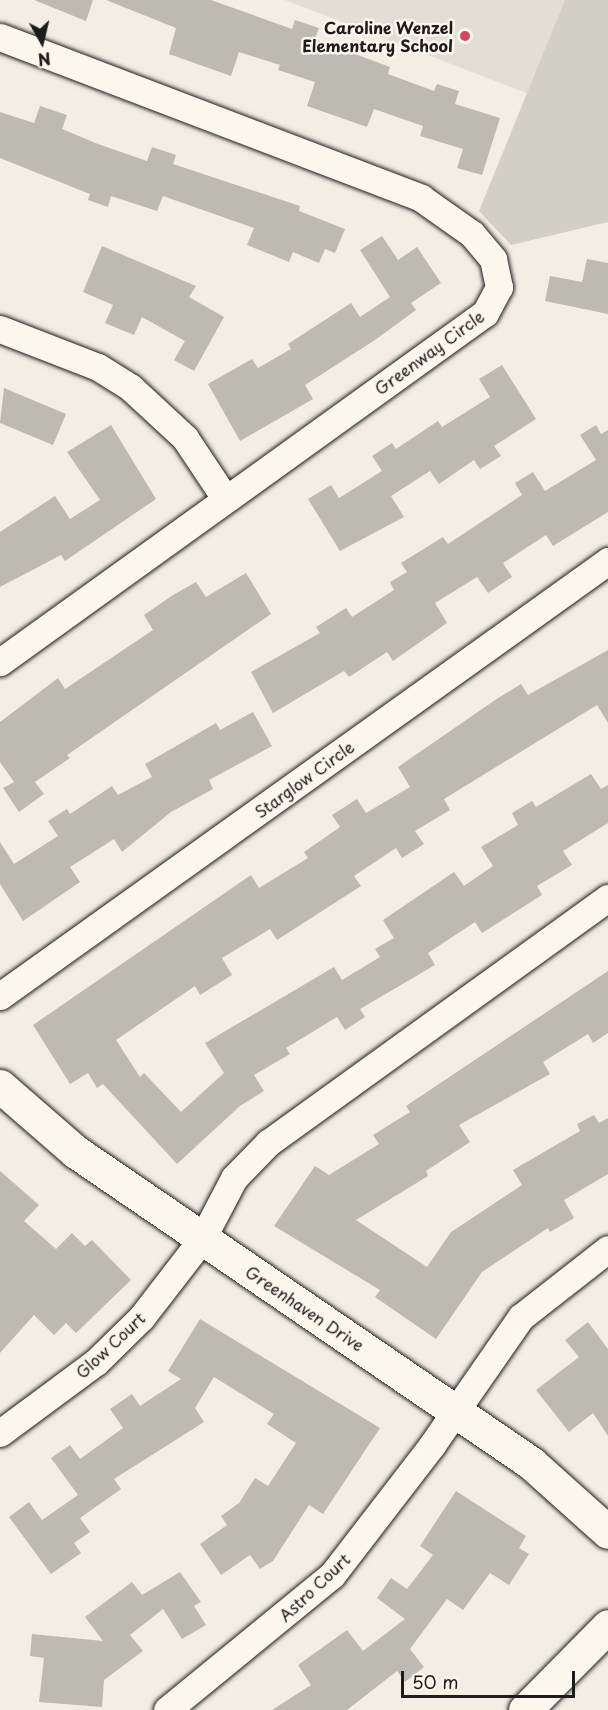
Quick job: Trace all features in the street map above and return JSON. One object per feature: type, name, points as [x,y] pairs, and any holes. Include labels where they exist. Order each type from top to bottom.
[{"type":"street","name":"Greenway Circle","points":[[0,37],[421,198],[472,234],[493,259],[499,287],[485,313],[0,662]]},
{"type":"street","points":[[0,328],[98,367],[130,387],[184,438],[225,498]]},
{"type":"street","name":"Starglow Circle","points":[[0,996],[608,561]]},
{"type":"street","points":[[202,1239],[234,1178],[268,1143],[608,897]]},
{"type":"street","name":"Greenhaven Drive","points":[[0,1086],[76,1152],[456,1410],[568,1491],[608,1532]]},
{"type":"street","name":"Glow Court","points":[[0,1433],[96,1362],[141,1318],[202,1239]]},
{"type":"street","name":"Astro Court","points":[[167,1710],[332,1575],[456,1410],[521,1317],[608,1249]]},
{"type":"street","points":[[525,1710],[608,1626]]},
{"type":"shaded area","name":"Caroline Wenzel Elementary School","points":[[285,0],[565,0],[529,94]]},
{"type":"shaded area","points":[[565,0],[608,0],[608,222],[511,245],[479,211]]},
{"type":"building","points":[[34,0],[93,0],[86,21]]},
{"type":"building","points":[[106,0],[211,0],[292,29],[295,20],[319,28],[315,39],[390,67],[388,74],[434,91],[437,84],[459,91],[455,104],[500,118],[482,175],[457,168],[463,149],[420,136],[423,126],[374,109],[367,127],[307,106],[315,82],[278,70],[280,65],[239,52],[231,76],[169,54],[176,28]]},
{"type":"building","points":[[40,106],[67,115],[62,129],[98,144],[147,161],[152,147],[176,155],[173,164],[300,206],[299,211],[345,229],[335,253],[325,249],[319,263],[293,252],[289,262],[247,245],[254,228],[163,196],[157,211],[111,196],[108,207],[88,200],[90,194],[0,158],[0,112],[34,123]]},
{"type":"building","points":[[382,236],[398,260],[417,247],[441,283],[411,303],[416,310],[375,340],[305,385],[313,399],[240,441],[208,384],[252,359],[258,368],[291,349],[288,344],[351,303],[360,317],[390,297],[360,250]]},
{"type":"building","points":[[102,246],[196,286],[189,297],[224,317],[194,371],[174,360],[185,341],[142,317],[134,335],[105,323],[113,305],[83,292]]},
{"type":"building","points":[[587,259],[608,263],[608,314],[545,301],[550,276],[582,282]]},
{"type":"building","points":[[502,365],[536,419],[494,446],[501,456],[480,469],[474,460],[439,484],[430,471],[391,496],[404,517],[340,551],[308,499],[331,485],[339,498],[382,471],[372,456],[392,443],[396,449],[438,421],[442,427],[490,397],[479,379]]},
{"type":"building","points":[[4,388],[66,414],[53,445],[0,423]]},
{"type":"building","points":[[111,425],[156,499],[65,561],[61,555],[0,587],[0,532],[55,496],[70,519],[100,500],[67,452]]},
{"type":"building","points":[[596,425],[601,434],[608,430],[608,512],[553,546],[546,535],[503,563],[512,577],[488,593],[477,577],[435,603],[447,623],[393,661],[387,652],[349,677],[344,671],[273,713],[251,672],[320,633],[316,627],[346,608],[352,617],[394,590],[390,582],[407,572],[401,563],[443,537],[448,544],[522,495],[515,483],[533,472],[545,491],[596,460],[580,435]]},
{"type":"building","points":[[246,573],[271,614],[67,755],[70,758],[35,782],[44,794],[19,812],[3,788],[14,782],[0,762],[0,722],[58,678],[65,689],[153,630],[144,615],[173,595],[196,582],[206,597]]},
{"type":"building","points":[[608,650],[608,723],[597,705],[444,799],[450,810],[415,831],[424,844],[402,858],[396,848],[354,876],[361,886],[277,940],[270,929],[222,958],[232,975],[200,995],[195,986],[116,1040],[140,1077],[144,1073],[181,1112],[224,1073],[205,1043],[334,967],[342,980],[380,957],[375,949],[394,938],[383,920],[454,872],[464,886],[493,866],[481,847],[518,825],[512,813],[532,801],[536,807],[591,774],[601,789],[608,785],[608,823],[563,851],[572,865],[537,886],[542,895],[482,933],[475,922],[428,953],[435,965],[360,1009],[365,1017],[345,1030],[337,1017],[286,1048],[290,1054],[254,1075],[264,1091],[240,1106],[177,1164],[103,1084],[97,1088],[88,1073],[70,1084],[33,1025],[251,875],[259,888],[308,858],[304,852],[340,827],[332,815],[357,799],[366,813],[410,787],[398,767],[498,698],[521,684],[528,695]]},
{"type":"building","points":[[253,712],[272,746],[209,780],[213,789],[171,812],[122,852],[114,839],[70,867],[80,882],[23,921],[0,884],[0,842],[14,864],[58,836],[48,821],[67,809],[70,814],[112,786],[118,795],[152,777],[145,764],[216,723],[220,730]]},
{"type":"building","points":[[608,971],[608,1033],[593,1043],[588,1034],[543,1062],[550,1074],[459,1125],[470,1142],[426,1171],[428,1176],[356,1220],[427,1267],[451,1232],[522,1185],[513,1170],[580,1131],[577,1124],[594,1115],[599,1123],[608,1118],[608,1174],[564,1200],[574,1218],[550,1232],[548,1228],[482,1272],[436,1339],[375,1297],[380,1290],[274,1226],[315,1166],[329,1175],[379,1144],[373,1135],[410,1112],[406,1106]]},
{"type":"building","points":[[0,1171],[39,1205],[24,1221],[56,1249],[72,1233],[85,1246],[92,1240],[131,1280],[76,1333],[66,1323],[54,1335],[34,1315],[0,1353]]},
{"type":"building","points":[[200,1319],[380,1428],[323,1514],[309,1505],[273,1561],[260,1569],[250,1555],[221,1575],[200,1544],[227,1525],[221,1516],[239,1503],[255,1478],[268,1486],[296,1443],[267,1424],[274,1414],[214,1377],[195,1408],[204,1422],[114,1479],[121,1489],[80,1518],[90,1532],[74,1543],[81,1553],[51,1574],[9,1517],[29,1502],[42,1520],[78,1495],[51,1458],[70,1445],[80,1459],[123,1428],[110,1409],[132,1394],[140,1406],[181,1379],[168,1371]]},
{"type":"building","points":[[588,1322],[608,1349],[608,1436],[593,1413],[569,1432],[536,1390],[579,1357],[565,1340]]},
{"type":"building","points":[[456,1491],[526,1536],[519,1548],[529,1554],[509,1585],[490,1573],[463,1610],[447,1599],[410,1649],[424,1667],[405,1682],[397,1671],[347,1710],[272,1710],[311,1685],[298,1665],[347,1630],[363,1651],[405,1619],[377,1598],[391,1578],[407,1589],[433,1555],[420,1546]]},
{"type":"building","points":[[180,1572],[201,1602],[194,1606],[206,1625],[182,1639],[163,1609],[130,1635],[143,1651],[104,1680],[102,1707],[39,1702],[44,1658],[30,1656],[32,1634],[103,1641],[85,1617],[132,1582],[142,1595]]},
{"type":"place","name":"Caroline Wenzel Elementary School","points":[[465,36]]}]
